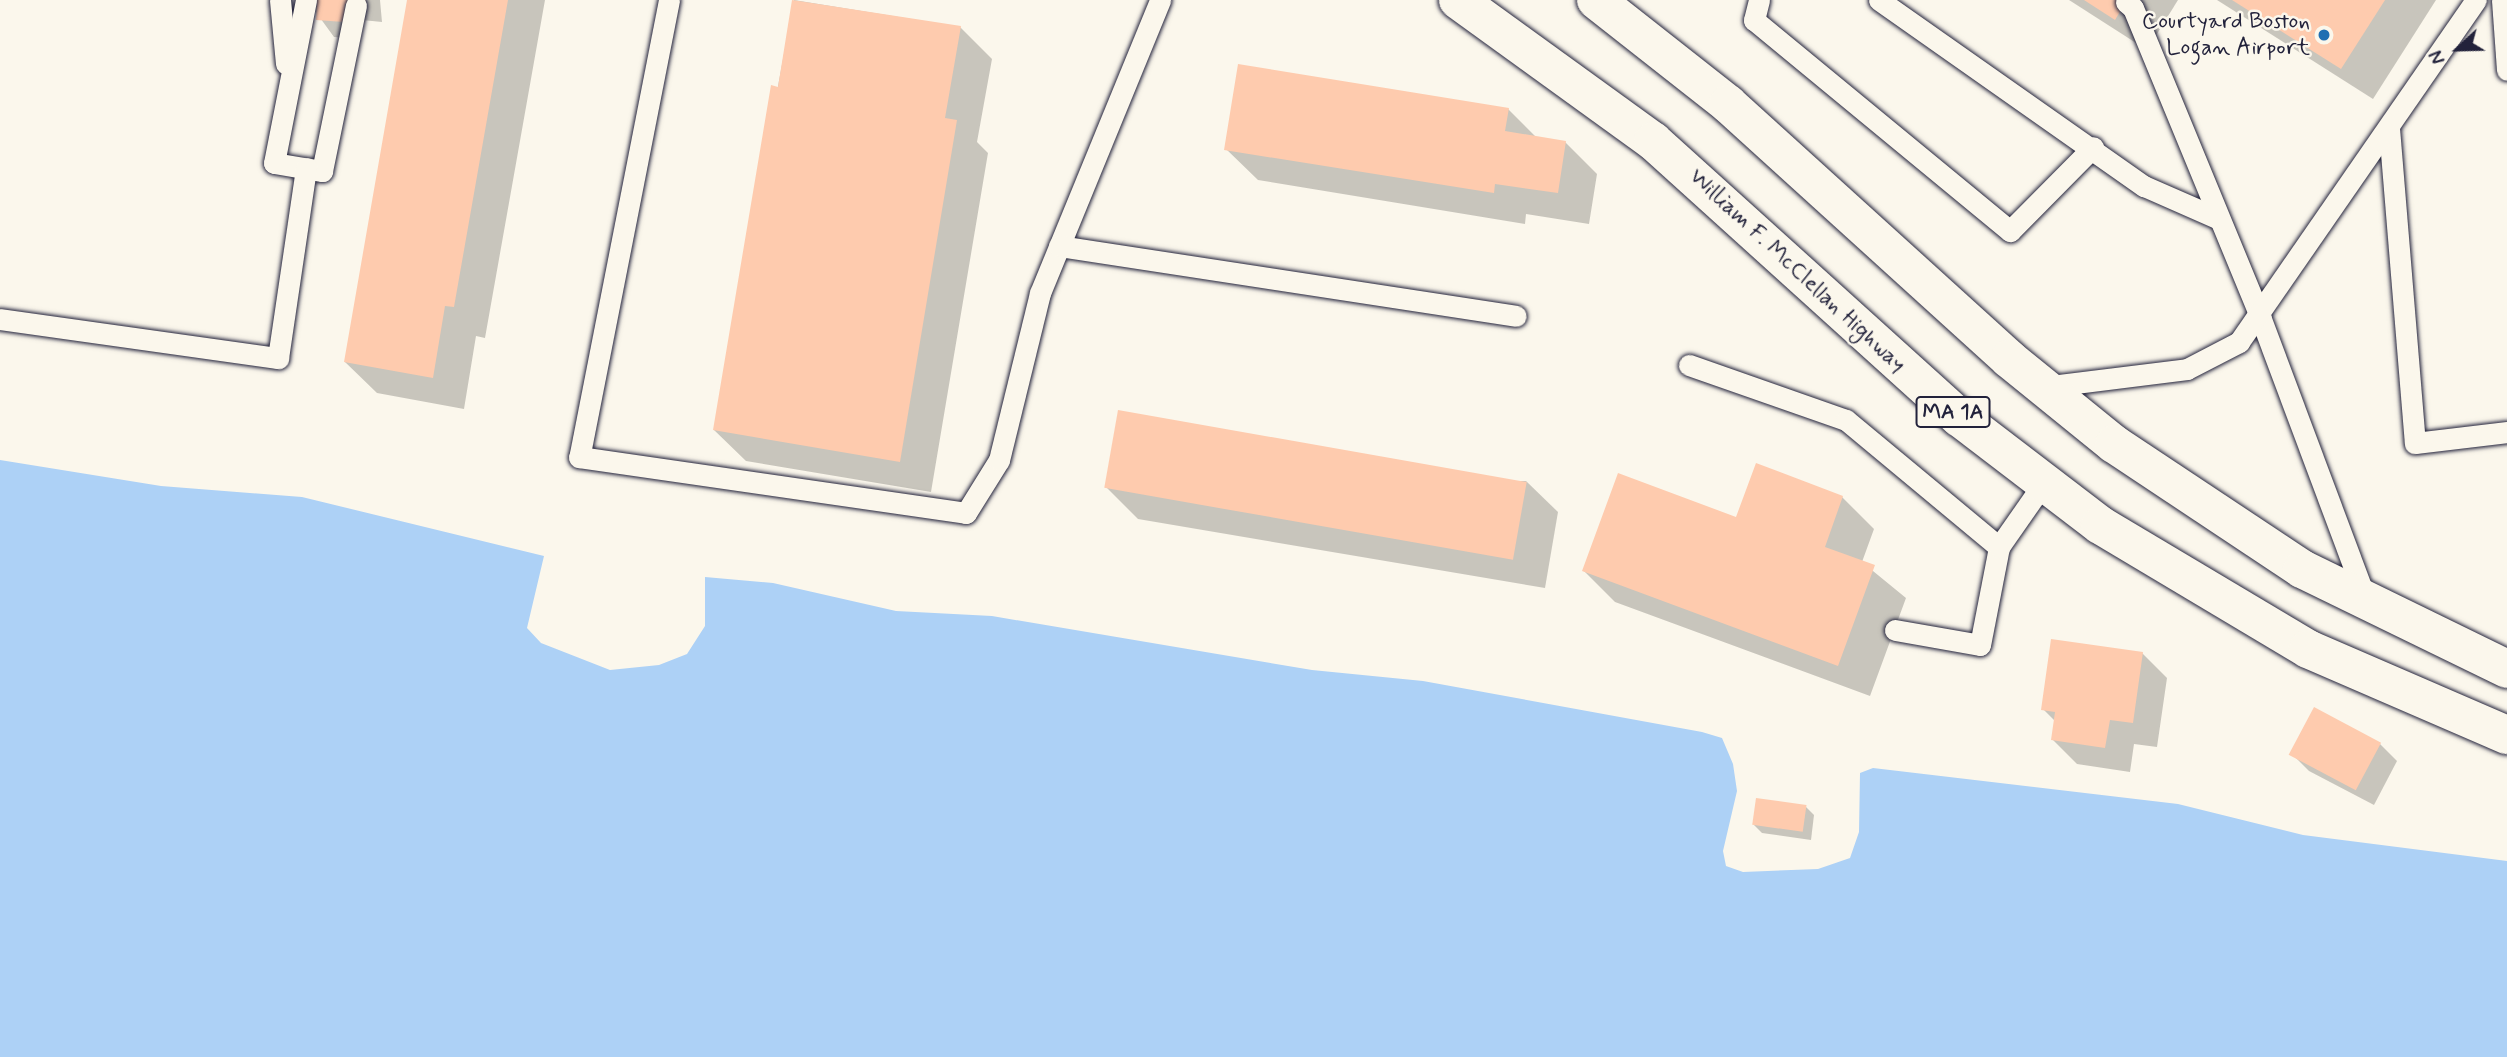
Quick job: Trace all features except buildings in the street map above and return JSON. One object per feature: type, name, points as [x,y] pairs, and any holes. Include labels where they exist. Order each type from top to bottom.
[{"type":"highway","name":"William F. McClellan Highway","points":[[1458,0],[1653,141],[1908,373],[2043,484],[2158,564],[2277,633],[2507,735]]},
{"type":"highway","points":[[1595,0],[1752,125],[2042,388],[2194,502],[2368,605],[2507,669]]},
{"type":"lane","points":[[280,0],[288,64]]},
{"type":"lane","points":[[306,0],[288,64],[274,163],[314,170]]},
{"type":"lane","points":[[668,0],[579,457],[966,513],[999,460],[1027,339],[1059,246],[1160,0]]},
{"type":"lane","points":[[1759,0],[1754,20],[2010,231],[2093,147]]},
{"type":"lane","points":[[1879,0],[2093,147],[2144,186],[2217,218]]},
{"type":"lane","points":[[2042,388],[2187,369],[2239,342],[2261,318],[2476,0]]},
{"type":"lane","points":[[2502,0],[2507,71]]},
{"type":"lane","points":[[2126,2],[2261,318],[2368,605]]},
{"type":"lane","points":[[0,319],[278,358],[314,170],[356,5]]},
{"type":"lane","points":[[2389,128],[2415,443],[2507,432]]},
{"type":"lane","points":[[1059,246],[1516,316]]},
{"type":"lane","points":[[1689,365],[1846,420],[1999,547]]},
{"type":"lane","points":[[1895,630],[1980,645],[1999,547],[2043,484]]},
{"type":"water","points":[[0,460],[161,486],[302,497],[544,556],[527,628],[541,643],[610,670],[659,665],[687,654],[705,626],[705,577],[773,583],[896,611],[992,616],[1312,670],[1423,681],[1702,732],[1722,738],[1733,764],[1737,791],[1723,851],[1726,866],[1743,872],[1818,869],[1850,858],[1859,832],[1860,773],[1873,768],[2178,804],[2303,835],[2507,861],[2507,1057],[0,1057]]},
{"type":"place","name":"Courtyard Boston Logan Airport","points":[[2324,35]]}]
